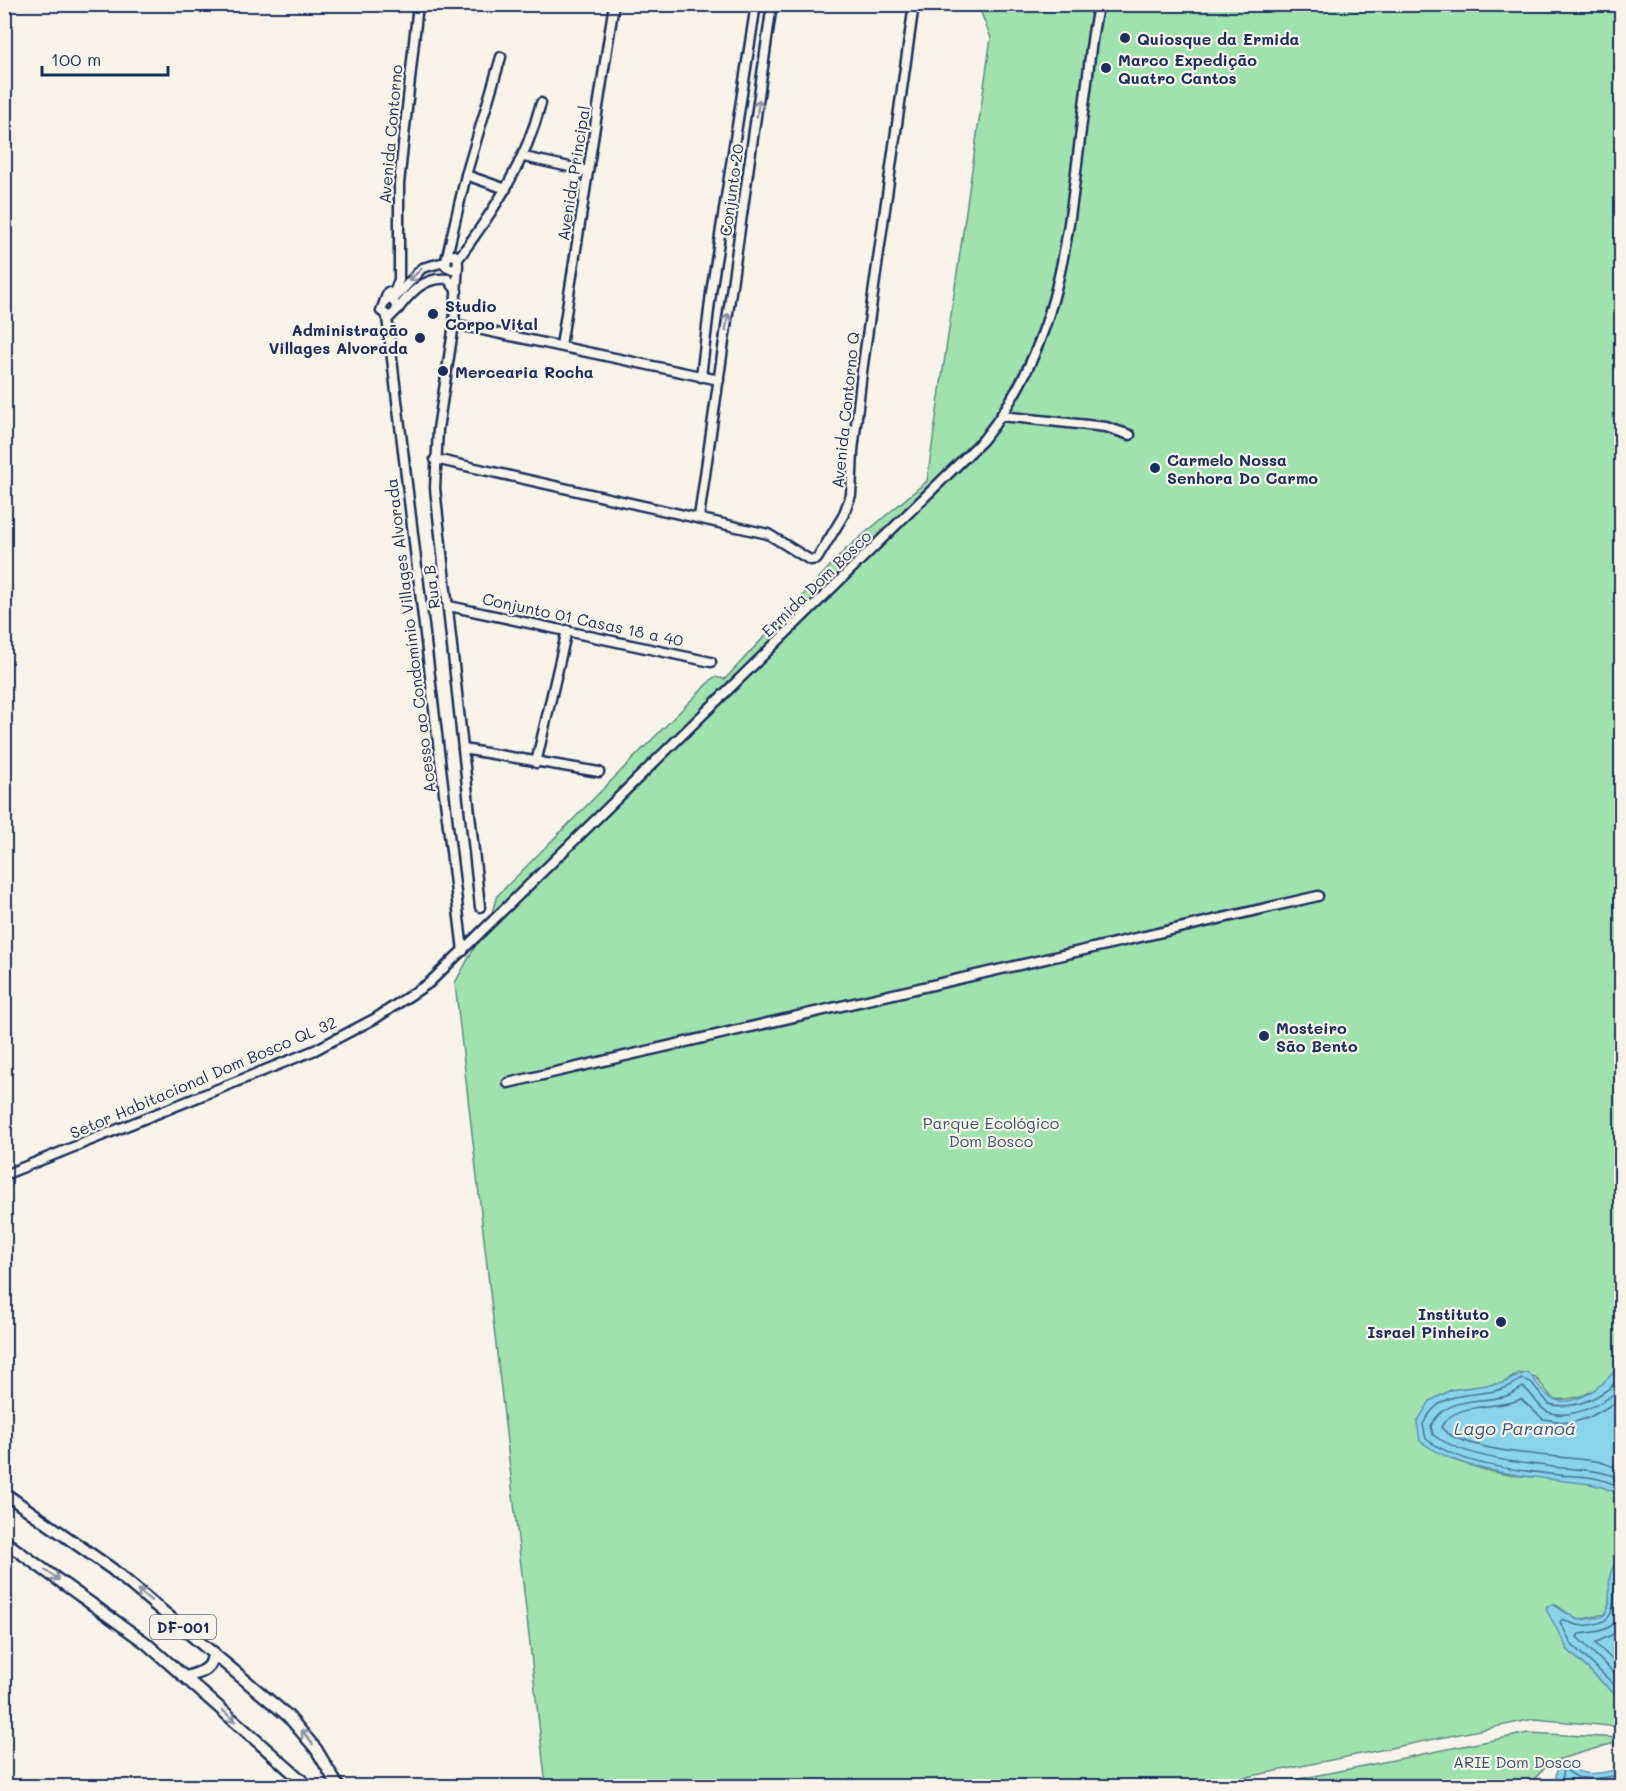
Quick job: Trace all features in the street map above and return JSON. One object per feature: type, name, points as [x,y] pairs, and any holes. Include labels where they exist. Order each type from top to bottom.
[{"type":"main road","name":"DF-001","points":[[4,1493],[112,1569],[213,1652],[304,1732],[338,1786]]},
{"type":"main road","name":"DF-001","points":[[4,1541],[108,1615],[186,1677],[308,1786]]},
{"type":"main road","points":[[186,1677],[207,1670],[213,1661],[213,1652]]},
{"type":"street","name":"Avenida Contorno","points":[[392,302],[398,266],[400,166],[418,4]]},
{"type":"street","name":"Avenida Principal","points":[[561,346],[614,4]]},
{"type":"street","name":"Conjunto 20","points":[[701,377],[712,283],[756,4]]},
{"type":"street","name":"Conjunto 20","points":[[699,517],[770,4]]},
{"type":"street","name":"Avenida Contorno Q","points":[[435,459],[768,534],[813,561],[820,554],[848,505],[862,372],[914,4]]},
{"type":"street","name":"Ermida Dom Bosco","points":[[464,951],[961,463],[1001,416],[1042,340],[1065,255],[1099,4]]},
{"type":"street","points":[[1096,16],[1104,4]]},
{"type":"street","points":[[457,292],[444,279],[444,261],[466,175],[501,57]]},
{"type":"street","points":[[392,302],[429,280],[444,279],[457,264],[524,157],[541,103]]},
{"type":"street","points":[[524,157],[588,171]]},
{"type":"street","points":[[466,175],[506,189]]},
{"type":"street","points":[[387,317],[394,316],[392,302],[422,268],[454,255],[457,264]]},
{"type":"street","name":"Rua B","points":[[457,264],[454,324],[435,459],[436,498],[480,907]]},
{"type":"street","name":"Acesso ao Condomínio Villages Alvorada","points":[[392,302],[380,307],[387,317],[464,951]]},
{"type":"street","points":[[454,324],[719,380]]},
{"type":"street","points":[[1001,416],[1106,427],[1130,435]]},
{"type":"street","name":"Conjunto 01 Casas 18 a 40","points":[[449,606],[711,662]]},
{"type":"street","points":[[536,763],[567,630]]},
{"type":"street","points":[[463,749],[599,772]]},
{"type":"street","points":[[508,1083],[1318,896]]},
{"type":"street","name":"Setor Habitacional Dom Bosco QL 32","points":[[4,1175],[315,1050],[403,1001],[429,983],[464,951]]},
{"type":"green space","name":"Parque Ecológico Dom Bosco","points":[[978,5],[1621,5],[1621,1360],[1602,1385],[1574,1398],[1553,1399],[1536,1378],[1519,1373],[1503,1383],[1451,1390],[1430,1401],[1453,1460],[1503,1474],[1581,1481],[1609,1490],[1621,1497],[1621,1558],[1615,1564],[1610,1578],[1606,1614],[1578,1620],[1556,1605],[1547,1606],[1568,1650],[1621,1700],[1621,1727],[1534,1719],[1202,1786],[546,1786],[455,983],[490,919],[497,896],[714,677],[725,679],[845,550],[927,481],[991,38]]},
{"type":"green space","name":"ARIE Dom Dosco","points":[[1528,1733],[1621,1738],[1621,1741],[1550,1762],[1528,1786],[1264,1786]]},
{"type":"water","name":"Lago Paranoá","points":[[1621,1360],[1621,1497],[1606,1488],[1590,1484],[1503,1473],[1468,1465],[1435,1451],[1420,1441],[1417,1422],[1430,1401],[1451,1390],[1503,1383],[1527,1372],[1549,1397],[1562,1401],[1572,1400],[1593,1391],[1602,1384],[1617,1368]]},
{"type":"water","points":[[1621,1558],[1621,1700],[1568,1650],[1546,1609],[1552,1604],[1578,1620],[1602,1617],[1609,1605],[1611,1573],[1614,1565]]},
{"type":"water","points":[[1558,1761],[1565,1762],[1577,1771],[1590,1774],[1621,1769],[1621,1786],[1555,1786]]},
{"type":"place","name":"Quiosque da Ermida","points":[[1125,38]]},
{"type":"place","name":"Marco Expedição Quatro Cantos","points":[[1106,68]]},
{"type":"place","name":"Studio Corpo Vital","points":[[433,314]]},
{"type":"place","name":"Administração Villages Alvorada","points":[[420,338]]},
{"type":"place","name":"Mercearia Rocha","points":[[443,371]]},
{"type":"place","name":"Carmelo Nossa Senhora Do Carmo","points":[[1155,468]]},
{"type":"place","name":"Mosteiro São Bento","points":[[1264,1036]]},
{"type":"place","name":"Instituto Israel Pinheiro","points":[[1501,1322]]}]
